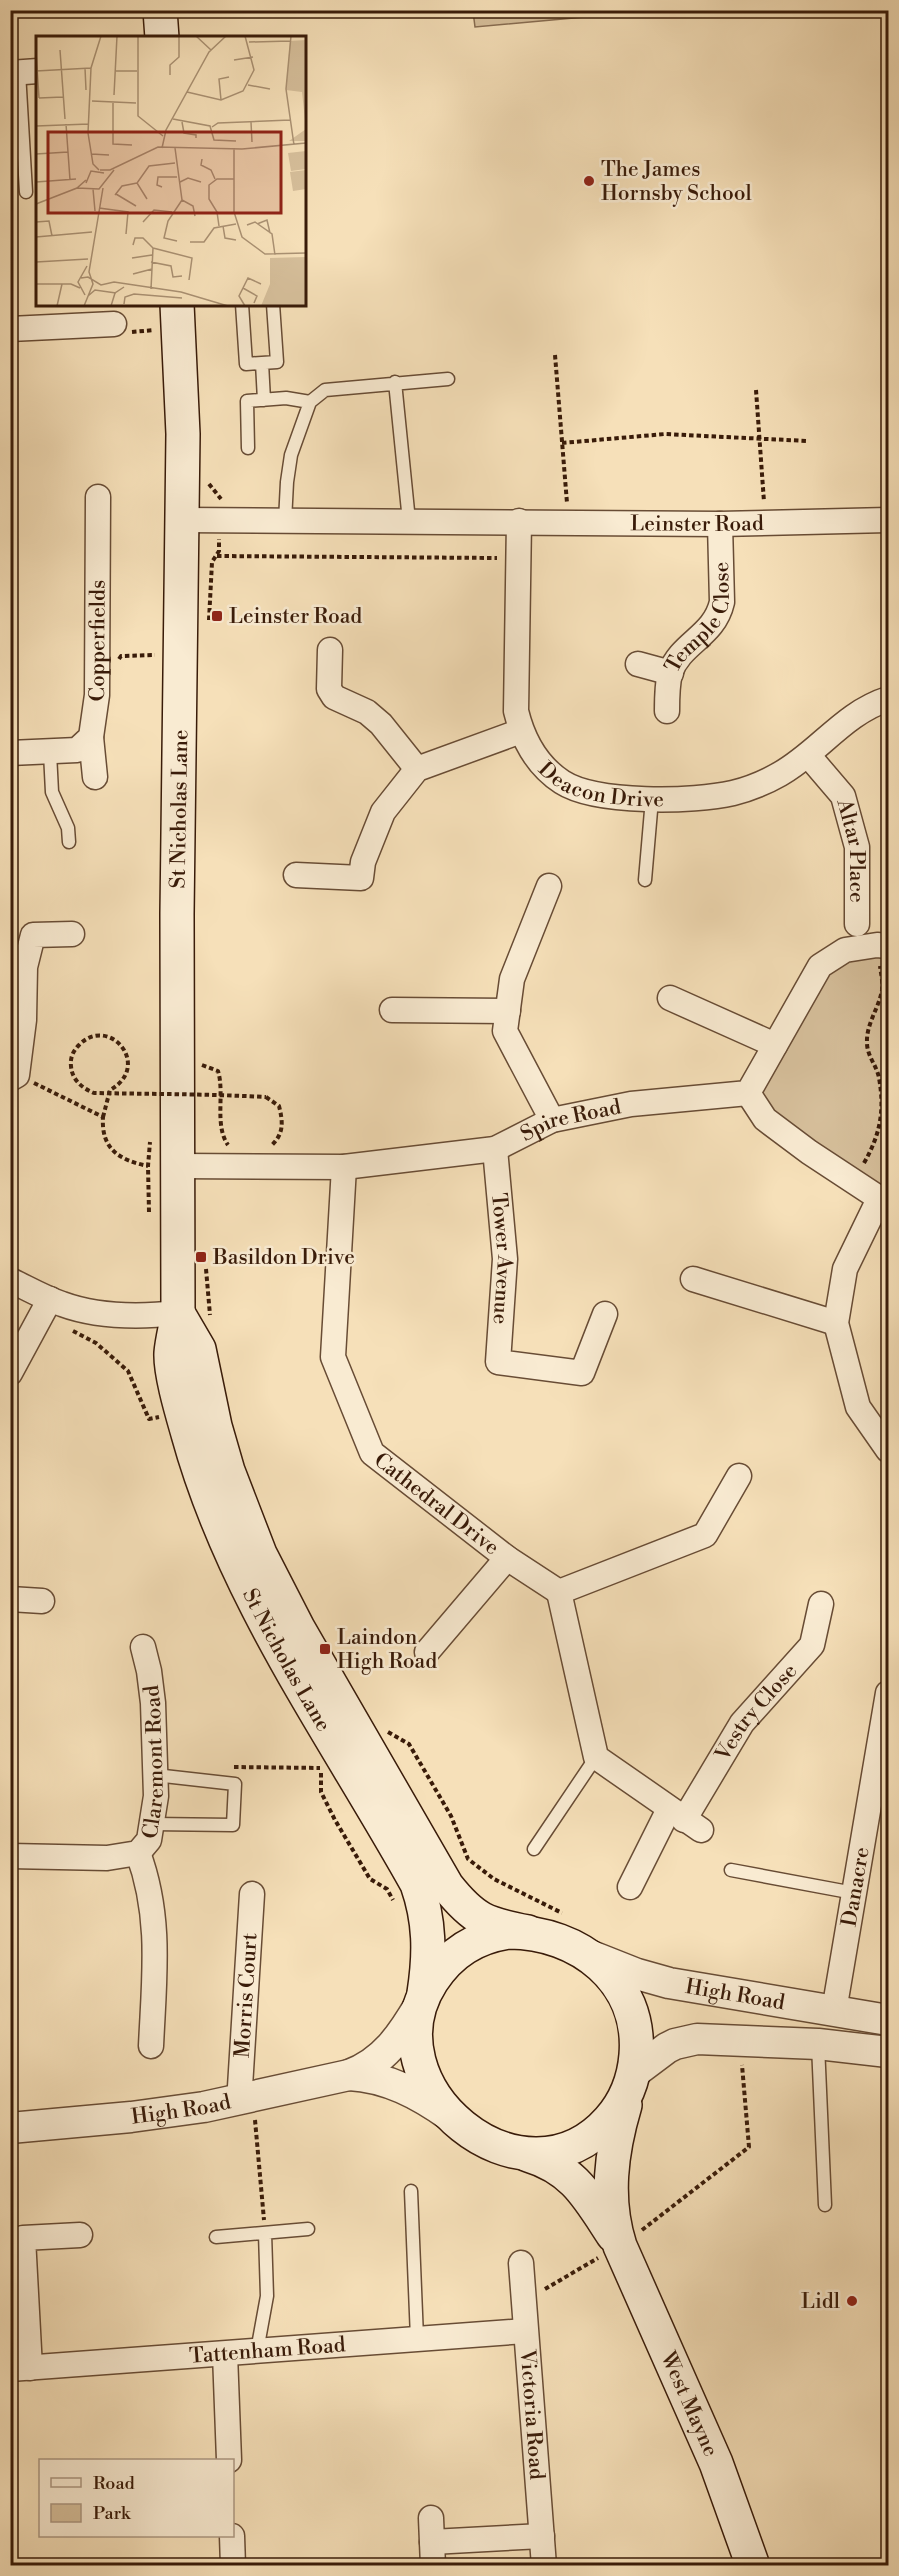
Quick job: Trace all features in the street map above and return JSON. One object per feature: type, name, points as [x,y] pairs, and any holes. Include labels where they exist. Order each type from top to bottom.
[{"type":"main road","points":[[160,10],[162,36]]},
{"type":"main road","name":"St Nicholas Lane","points":[[177,306],[183,434],[183,520],[177,914],[163,1166],[178,1313],[171,1355],[182,1412],[218,1525],[255,1604],[417,1884],[427,1921],[430,1948],[416,2026],[416,2045],[419,2063],[435,2099],[452,2117]]},
{"type":"main road","name":"St Nicholas Lane","points":[[178,1313],[199,1350],[215,1426],[228,1471],[260,1554],[298,1628],[447,1886],[474,1916],[498,1926],[560,1940],[586,1953],[619,1985],[631,2006],[638,2042],[633,2078]]},
{"type":"main road","points":[[422,1999],[438,1972],[453,1955],[474,1941],[491,1935],[528,1932]]},
{"type":"main road","points":[[528,2155],[563,2150],[593,2135],[608,2122],[622,2104],[633,2078]]},
{"type":"main road","name":"West Mayne","points":[[633,2078],[620,2121],[611,2173],[614,2226],[620,2246],[716,2463],[753,2565]]},
{"type":"main road","name":"West Mayne","points":[[452,2117],[488,2143],[552,2164],[573,2179],[620,2246]]},
{"type":"street","points":[[10,329],[114,324]]},
{"type":"street","name":"Copperfields","points":[[95,777],[92,737],[97,695],[98,497]]},
{"type":"street","name":"Leinster Road","points":[[183,520],[720,524],[888,520]]},
{"type":"street","name":"Deacon Drive","points":[[519,521],[516,711],[521,731],[531,751],[546,769],[564,783],[585,791],[652,799],[709,797],[735,792],[781,774],[808,755],[854,715],[888,699]]},
{"type":"street","name":"Temple Close","points":[[667,711],[670,673],[677,660],[690,645],[712,627],[720,613],[722,602],[720,524]]},
{"type":"street","points":[[330,650],[329,689],[334,697],[367,712],[374,718],[396,741],[417,769]]},
{"type":"street","points":[[638,664],[670,673]]},
{"type":"street","points":[[296,875],[361,878],[363,862],[382,812],[417,769],[521,731]]},
{"type":"street","points":[[10,753],[50,753],[76,750],[92,737]]},
{"type":"street","name":"Altar Place","points":[[808,755],[843,796],[857,847],[857,924]]},
{"type":"street","points":[[549,886],[512,979],[505,1031],[552,1120]]},
{"type":"street","points":[[14,1077],[24,1020],[25,967],[33,935],[72,934]]},
{"type":"street","points":[[882,946],[845,950],[820,966],[748,1093],[765,1119],[884,1201],[845,1269],[836,1323],[858,1407],[888,1450]]},
{"type":"street","points":[[670,998],[775,1045]]},
{"type":"street","points":[[392,1010],[508,1011]]},
{"type":"street","name":"Spire Road","points":[[163,1166],[344,1167],[495,1149],[552,1120],[631,1104],[748,1093]]},
{"type":"street","name":"Tower Avenue","points":[[495,1149],[504,1259],[498,1362],[582,1373],[605,1314]]},
{"type":"street","name":"Cathedral Drive","points":[[344,1167],[333,1357],[372,1453],[507,1558],[559,1592]]},
{"type":"street","points":[[10,1280],[46,1306],[63,1305],[111,1314],[154,1316],[178,1313]]},
{"type":"street","points":[[693,1280],[836,1323]]},
{"type":"street","points":[[10,1373],[46,1306]]},
{"type":"street","points":[[684,1820],[596,1757],[559,1592],[705,1535],[739,1476]]},
{"type":"street","points":[[427,1652],[507,1558]]},
{"type":"street","points":[[10,1599],[42,1601]]},
{"type":"street","name":"Vestry Close","points":[[630,1887],[684,1820],[741,1723],[812,1645],[821,1604]]},
{"type":"street","name":"Claremont Road","points":[[10,1856],[107,1858],[138,1853],[150,1840],[156,1796],[153,1703],[150,1671],[143,1647]]},
{"type":"street","name":"Danacre","points":[[834,2011],[888,1693]]},
{"type":"street","points":[[138,1853],[147,1876],[156,1927],[151,2046]]},
{"type":"street","name":"Morris Court","points":[[248,2098],[240,2087],[252,1893]]},
{"type":"street","name":"High Road","points":[[586,1953],[637,1974],[669,1983],[888,2020]]},
{"type":"street","name":"High Road","points":[[10,2128],[131,2117],[248,2098],[349,2075],[360,2071],[386,2053],[399,2038],[422,1999]]},
{"type":"street","name":"High Road","points":[[633,2078],[657,2053],[687,2040],[721,2038],[818,2044],[888,2052]]},
{"type":"street","name":"High Road","points":[[349,2075],[382,2079],[400,2086],[452,2117]]},
{"type":"street","points":[[20,2368],[23,2238],[80,2235]]},
{"type":"street","name":"Victoria Road","points":[[521,2263],[544,2565]]},
{"type":"street","name":"Tattenham Road","points":[[20,2368],[525,2331]]},
{"type":"street","points":[[225,2354],[229,2459]]},
{"type":"street","points":[[431,2518],[433,2554],[542,2536]]},
{"type":"street","points":[[232,2537],[233,2565]]},
{"type":"lane","points":[[22,72],[26,192]]},
{"type":"lane","points":[[242,306],[246,364],[277,362],[273,306]]},
{"type":"lane","points":[[262,363],[264,400]]},
{"type":"lane","points":[[285,521],[291,455],[310,402],[324,390],[448,379]]},
{"type":"lane","points":[[395,382],[409,521]]},
{"type":"lane","points":[[248,448],[247,401],[286,398],[310,402]]},
{"type":"lane","points":[[50,753],[52,792],[68,828],[69,842]]},
{"type":"lane","points":[[645,880],[652,799]]},
{"type":"lane","points":[[534,1849],[596,1757]]},
{"type":"lane","points":[[152,1824],[233,1825],[235,1784],[155,1774]]},
{"type":"lane","points":[[731,1870],[854,1893]]},
{"type":"lane","points":[[818,2044],[825,2205]]},
{"type":"lane","points":[[411,2191],[417,2338]]},
{"type":"lane","points":[[216,2237],[308,2229]]},
{"type":"lane","points":[[257,2351],[267,2296],[265,2233]]},
{"type":"path","points":[[555,355],[568,522]]},
{"type":"path","points":[[756,390],[765,524]]},
{"type":"path","points":[[562,442],[665,434],[807,441]]},
{"type":"path","points":[[216,556],[504,558]]},
{"type":"path","points":[[97,695],[121,656],[158,655]]},
{"type":"path","points":[[854,1182],[876,1141],[881,1119],[879,1076],[870,1059],[867,1044],[869,1026],[882,990],[880,967],[882,946]]},
{"type":"path","points":[[163,1166],[127,1162],[113,1151],[102,1133],[103,1117],[105,1108],[108,1099],[110,1090],[120,1084],[127,1075],[129,1061],[123,1046],[111,1037],[98,1035],[84,1039],[75,1049],[71,1059],[75,1078],[84,1089],[94,1093],[106,1093],[117,1093],[174,1095],[235,1095],[266,1097],[279,1106],[283,1121],[278,1139],[267,1149]]},
{"type":"path","points":[[202,1065],[218,1071],[221,1081],[223,1138],[231,1150]]},
{"type":"path","points":[[14,1077],[103,1117]]},
{"type":"path","points":[[46,1306],[128,1371],[150,1419],[163,1416]]},
{"type":"path","points":[[321,1760],[321,1792],[335,1820],[370,1879],[387,1889],[397,1908]]},
{"type":"path","points":[[231,1783],[231,1767],[321,1768]]},
{"type":"path","points":[[523,2301],[620,2246],[749,2147],[741,2060]]},
{"type":"path","points":[[248,2098],[265,2233]]},
{"type":"green space","points":[[616,10],[617,14],[475,27],[473,11]]},
{"type":"green space","points":[[845,950],[888,955],[888,1202],[748,1093]]},
{"type":"place","name":"The James Hornsby School","points":[[589,181]]},
{"type":"place","name":"Leinster Road","points":[[217,616]]},
{"type":"place","name":"Basildon Drive","points":[[201,1257]]},
{"type":"place","name":"Laindon High Road","points":[[325,1649]]},
{"type":"place","name":"Lidl","points":[[852,2301]]}]
